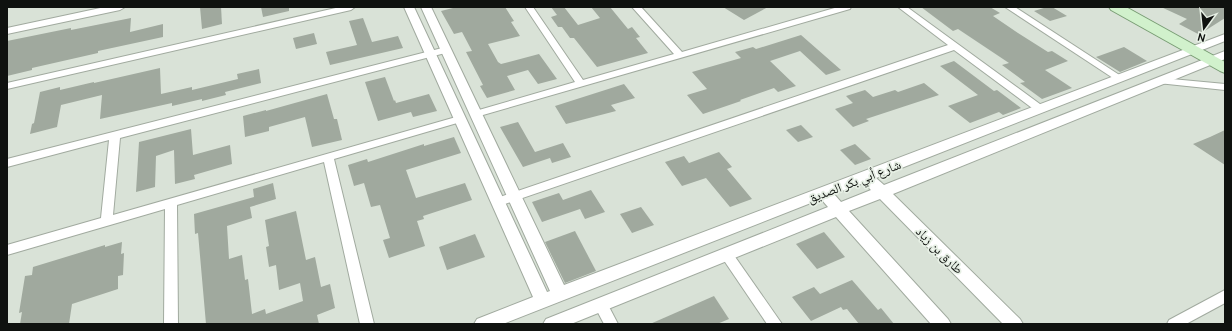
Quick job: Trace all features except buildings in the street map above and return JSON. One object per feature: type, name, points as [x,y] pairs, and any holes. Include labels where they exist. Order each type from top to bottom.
[{"type":"main road","points":[[1116,7],[1222,60]]},
{"type":"main road","points":[[1133,7],[1198,48]]},
{"type":"street","points":[[7,23],[87,7]]},
{"type":"street","points":[[7,30],[120,7]]},
{"type":"street","points":[[7,86],[351,7]]},
{"type":"street","points":[[409,7],[543,301]]},
{"type":"street","points":[[426,7],[560,294]]},
{"type":"street","points":[[529,7],[582,84]]},
{"type":"street","points":[[636,7],[680,55]]},
{"type":"street","points":[[476,114],[846,7]]},
{"type":"street","points":[[902,7],[1040,109]]},
{"type":"street","points":[[1010,7],[1120,78]]},
{"type":"street","name":"شارع أبي بكر الصديق","points":[[483,324],[1225,37]]},
{"type":"street","points":[[498,202],[955,46]]},
{"type":"street","points":[[7,163],[446,50]]},
{"type":"street","name":"شارع أبي بكر الصديق","points":[[552,324],[1161,82],[1222,60]]},
{"type":"street","points":[[1161,82],[1225,88]]},
{"type":"street","points":[[7,250],[460,119]]},
{"type":"street","points":[[107,221],[115,135]]},
{"type":"street","points":[[328,157],[367,324]]},
{"type":"street","name":"طارق بن زياد","points":[[866,176],[1014,324]]},
{"type":"street","points":[[823,192],[942,324]]},
{"type":"street","points":[[170,202],[171,324]]},
{"type":"street","points":[[727,255],[775,324]]},
{"type":"street","points":[[1174,324],[1225,296]]},
{"type":"street","points":[[601,305],[611,324]]}]
